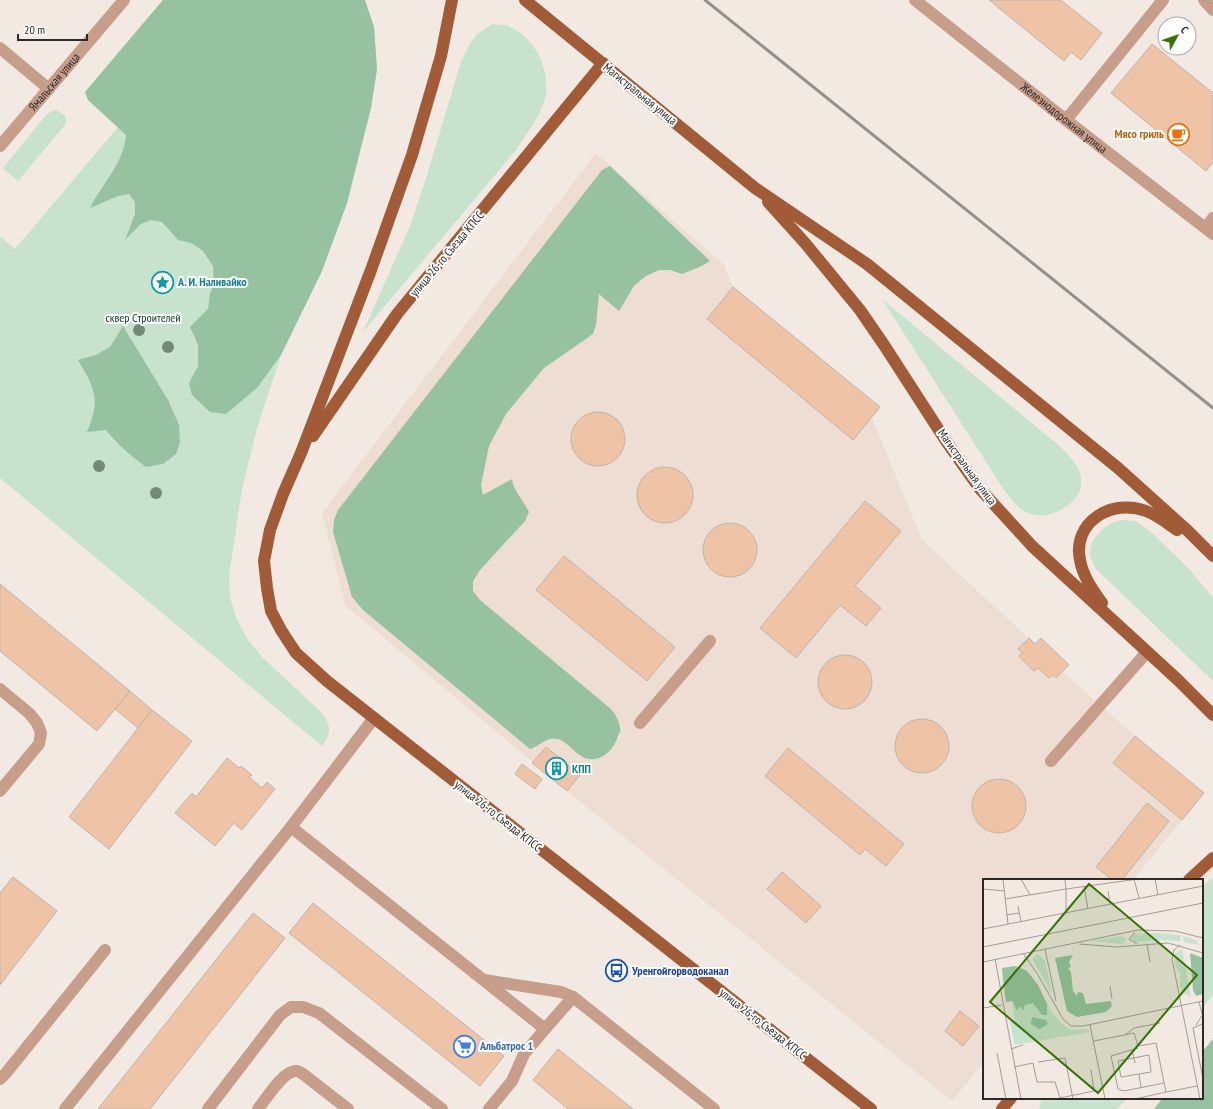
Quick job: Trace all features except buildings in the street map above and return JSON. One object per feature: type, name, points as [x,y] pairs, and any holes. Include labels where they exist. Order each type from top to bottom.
[{"type":"main road","name":"улица 26-го Съезда КПСС","points":[[452,0],[441,56],[412,155],[374,262],[270,530],[264,561],[271,611],[296,653],[327,681],[871,1109]]},
{"type":"main road","name":"Магистральная улица","points":[[524,0],[756,188],[867,264],[1118,468],[1211,554]]},
{"type":"main road","name":"улица 26-го Съезда КПСС","points":[[301,453],[397,314],[603,63]]},
{"type":"main road","name":"Магистральная улица","points":[[756,188],[805,243],[860,310],[946,441],[980,489],[1032,546],[1148,652],[1213,715]]},
{"type":"main road","points":[[1118,626],[1083,573],[1080,559],[1079,544],[1083,532],[1090,522],[1099,514],[1113,508],[1128,507],[1145,511],[1162,520],[1211,554]]},
{"type":"main road","points":[[1190,879],[1213,858]]},
{"type":"main road","points":[[1002,1109],[1010,1099]]},
{"type":"street","name":"Ямальская улица","points":[[0,146],[124,0]]},
{"type":"street","points":[[1066,120],[1163,0]]},
{"type":"street","points":[[1204,0],[1213,10]]},
{"type":"street","name":"Железнодорожная улица","points":[[921,2],[1066,120],[1209,231]]},
{"type":"street","points":[[0,48],[48,88]]},
{"type":"street","points":[[1209,231],[1213,218]]},
{"type":"street","points":[[640,723],[710,641]]},
{"type":"street","points":[[1051,761],[1148,652]]},
{"type":"street","points":[[0,689],[30,714],[37,723],[41,733],[39,744],[0,791]]},
{"type":"street","points":[[65,1109],[291,827],[374,718]]},
{"type":"street","points":[[291,827],[545,1029]]},
{"type":"street","points":[[0,1079],[105,950]]},
{"type":"street","points":[[483,980],[561,992],[573,997],[714,1109]]},
{"type":"street","points":[[489,1109],[512,1081],[524,1054],[573,997]]},
{"type":"street","points":[[208,1109],[280,1015],[291,1007],[303,1007],[319,1013],[426,1104],[442,1109]]},
{"type":"street","points":[[258,1109],[283,1077],[291,1072],[297,1071],[348,1109]]},
{"type":"shaded area","points":[[596,153],[724,265],[733,287],[880,407],[872,418],[922,540],[1035,644],[1041,638],[1069,665],[1063,672],[1135,736],[1204,793],[1134,879],[983,879],[983,1063],[952,1101],[567,791],[345,605],[322,513]]},
{"type":"green space","name":"cквер Cтроителей","points":[[163,0],[365,0],[374,27],[377,69],[371,108],[347,203],[322,271],[281,355],[257,428],[242,489],[229,576],[230,597],[237,620],[248,640],[262,657],[321,712],[327,721],[329,733],[322,746],[0,478],[0,236],[15,249],[118,127],[88,100],[85,92]]},
{"type":"green space","points":[[163,0],[365,0],[374,27],[377,69],[371,108],[347,203],[322,271],[281,355],[257,388],[226,414],[210,412],[192,395],[189,383],[198,366],[198,345],[190,327],[208,309],[210,294],[214,283],[213,266],[203,251],[191,243],[178,240],[162,222],[151,220],[141,224],[125,240],[135,214],[135,202],[129,194],[118,196],[90,208],[117,164],[126,135],[88,100],[85,92]]},
{"type":"green space","points":[[492,24],[506,25],[510,27],[519,32],[533,45],[545,73],[546,93],[542,108],[516,150],[363,332],[410,226],[425,182],[460,65],[468,47],[476,35]]},
{"type":"green space","points":[[56,110],[65,115],[65,125],[18,181],[3,168],[47,114]]},
{"type":"green space","points":[[610,166],[710,261],[682,274],[670,270],[659,270],[646,276],[634,286],[619,311],[599,294],[596,325],[593,334],[544,368],[506,414],[489,446],[481,485],[483,495],[512,479],[517,492],[529,512],[525,521],[480,570],[473,581],[473,591],[480,600],[611,709],[617,717],[620,732],[611,750],[599,758],[589,759],[580,756],[562,741],[554,738],[530,749],[363,610],[352,597],[333,532],[334,520],[338,510],[602,170]]},
{"type":"green space","points":[[882,299],[1057,444],[1069,456],[1080,472],[1081,480],[1080,491],[1071,503],[1065,508],[1050,514],[1035,515],[1021,509],[1015,503],[1004,490]]},
{"type":"green space","points":[[123,326],[168,400],[179,425],[180,442],[176,454],[163,464],[146,467],[115,441],[106,430],[87,432],[94,411],[94,394],[89,379],[78,360],[96,355],[110,347]]},
{"type":"green space","points":[[1122,520],[1135,521],[1151,532],[1189,569],[1213,598],[1213,681],[1095,568],[1090,556],[1090,549],[1095,537],[1110,524]]},
{"type":"green space","points":[[1213,878],[1213,995],[1203,1007],[1203,887]]},
{"type":"green space","points":[[1213,1039],[1213,1109],[1154,1109],[1162,1099],[1203,1099],[1203,1051]]},
{"type":"green space","points":[[1042,1099],[1126,1099],[1117,1109],[1039,1109]]},
{"type":"railway","points":[[705,0],[1213,408]]},
{"type":"place","name":"Мясо гриль","points":[[1179,134]]},
{"type":"place","name":"А. И. Наливайко","points":[[162,282]]},
{"type":"place","name":"КПП","points":[[556,769]]},
{"type":"place","name":"Уренгойгорводоканал","points":[[616,971]]},
{"type":"place","name":"Альбатрос 1","points":[[464,1046]]}]
